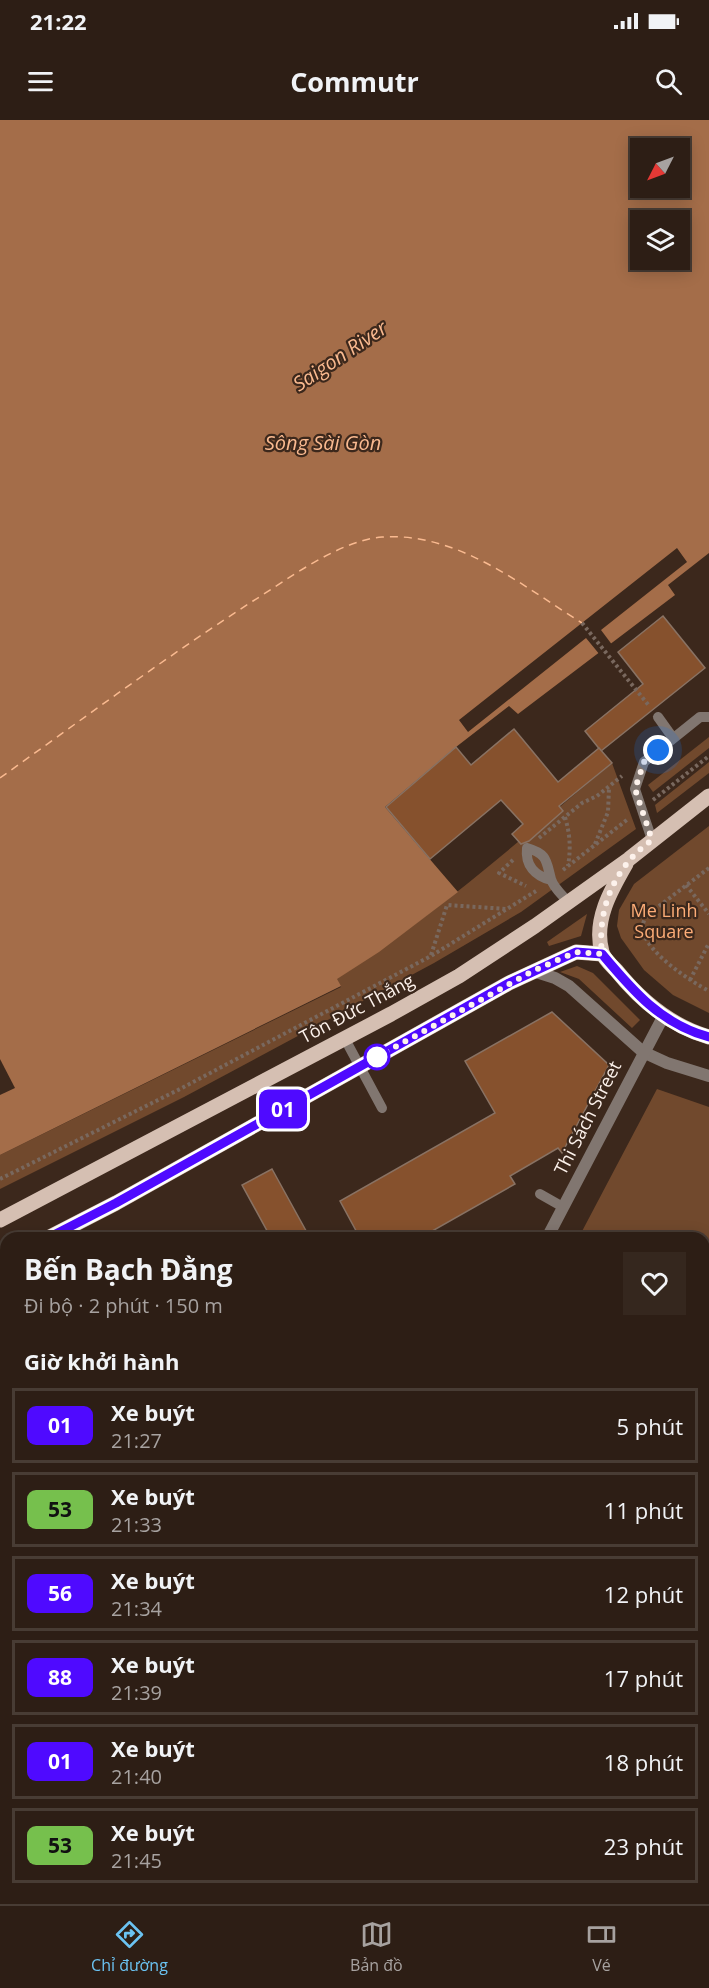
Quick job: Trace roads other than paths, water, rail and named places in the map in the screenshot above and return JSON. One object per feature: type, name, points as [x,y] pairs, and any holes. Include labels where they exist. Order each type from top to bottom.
[{"type":"main road","name":"Tôn Đức Thắng","points":[[0,1220],[345,1039],[459,976],[629,859],[709,796]]},
{"type":"main road","points":[[629,859],[613,886],[604,908],[600,934],[602,954],[630,988],[663,1017],[694,1033],[709,1036]]},
{"type":"main road","points":[[59,1232],[533,971],[576,952],[602,954]]},
{"type":"street","points":[[533,971],[555,978],[569,986],[643,1052],[667,1063],[709,1076]]},
{"type":"street","name":"Thi Sách Street","points":[[550,1232],[663,1017]]},
{"type":"lane","points":[[658,717],[674,738]]},
{"type":"lane","points":[[652,840],[635,789],[644,762],[700,717],[709,717]]},
{"type":"lane","points":[[551,880],[535,874],[529,866],[526,856],[527,848],[536,850],[548,862],[551,880],[568,902]]},
{"type":"lane","points":[[345,1039],[382,1108]]},
{"type":"lane","points":[[540,1194],[563,1207]]},
{"type":"water","name":"Sông Sài Gòn","points":[[0,120],[709,120],[709,553],[668,585],[675,595],[518,714],[509,706],[385,807],[458,892],[379,952],[337,979],[341,986],[0,1155]]},
{"type":"water label","name":"Saigon River","points":[[340,356]]},
{"type":"park label","name":"Me Linh Square","points":[[664,921]]}]
